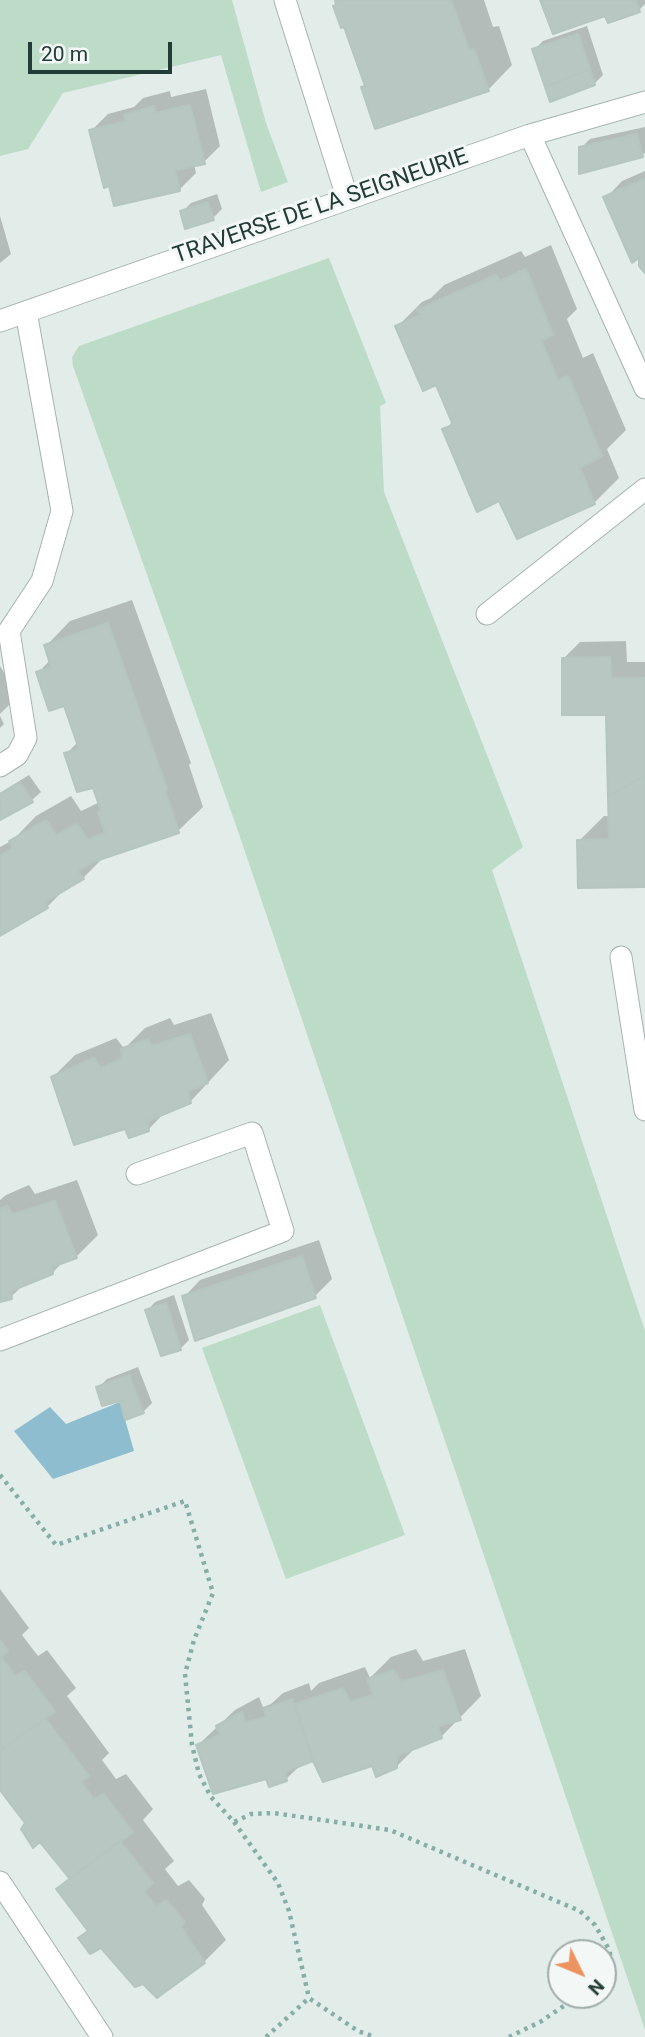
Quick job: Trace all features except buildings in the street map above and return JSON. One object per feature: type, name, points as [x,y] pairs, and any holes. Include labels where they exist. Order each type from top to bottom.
[{"type":"street","points":[[285,0],[347,197]]},
{"type":"street","name":"TRAVERSE DE LA SEIGNEURIE","points":[[0,321],[347,197],[530,135],[645,102]]},
{"type":"street","points":[[530,135],[645,388]]},
{"type":"street","points":[[0,766],[17,755],[26,738],[9,631],[42,581],[62,511],[26,312]]},
{"type":"street","points":[[487,614],[645,489]]},
{"type":"street","points":[[621,957],[645,1110]]},
{"type":"street","points":[[0,1340],[283,1231],[252,1133],[137,1174]]},
{"type":"street","points":[[0,1882],[102,2037]]},
{"type":"path","points":[[0,1475],[56,1545],[185,1501],[214,1593],[194,1640],[185,1674],[192,1745],[199,1774],[211,1797],[234,1822],[278,1883],[289,1911],[309,1998],[358,2031],[375,2037]]},
{"type":"path","points":[[234,1822],[251,1814],[274,1813],[390,1830],[580,1912],[602,1939]]},
{"type":"path","points":[[266,2037],[309,1998]]},
{"type":"path","points":[[509,2037],[559,2009]]},
{"type":"green space","points":[[0,0],[232,0],[266,123],[288,182],[261,192],[221,55],[63,93],[28,149],[0,156]]},
{"type":"green space","points":[[329,258],[386,403],[380,406],[384,492],[523,847],[492,870],[645,1331],[645,2030],[617,1948],[617,1939],[614,1939],[238,831],[73,366],[72,357],[79,346]]},
{"type":"green space","points":[[320,1305],[405,1535],[286,1579],[202,1348]]},
{"type":"water","points":[[120,1402],[134,1451],[53,1479],[14,1431],[50,1407],[66,1424]]}]
